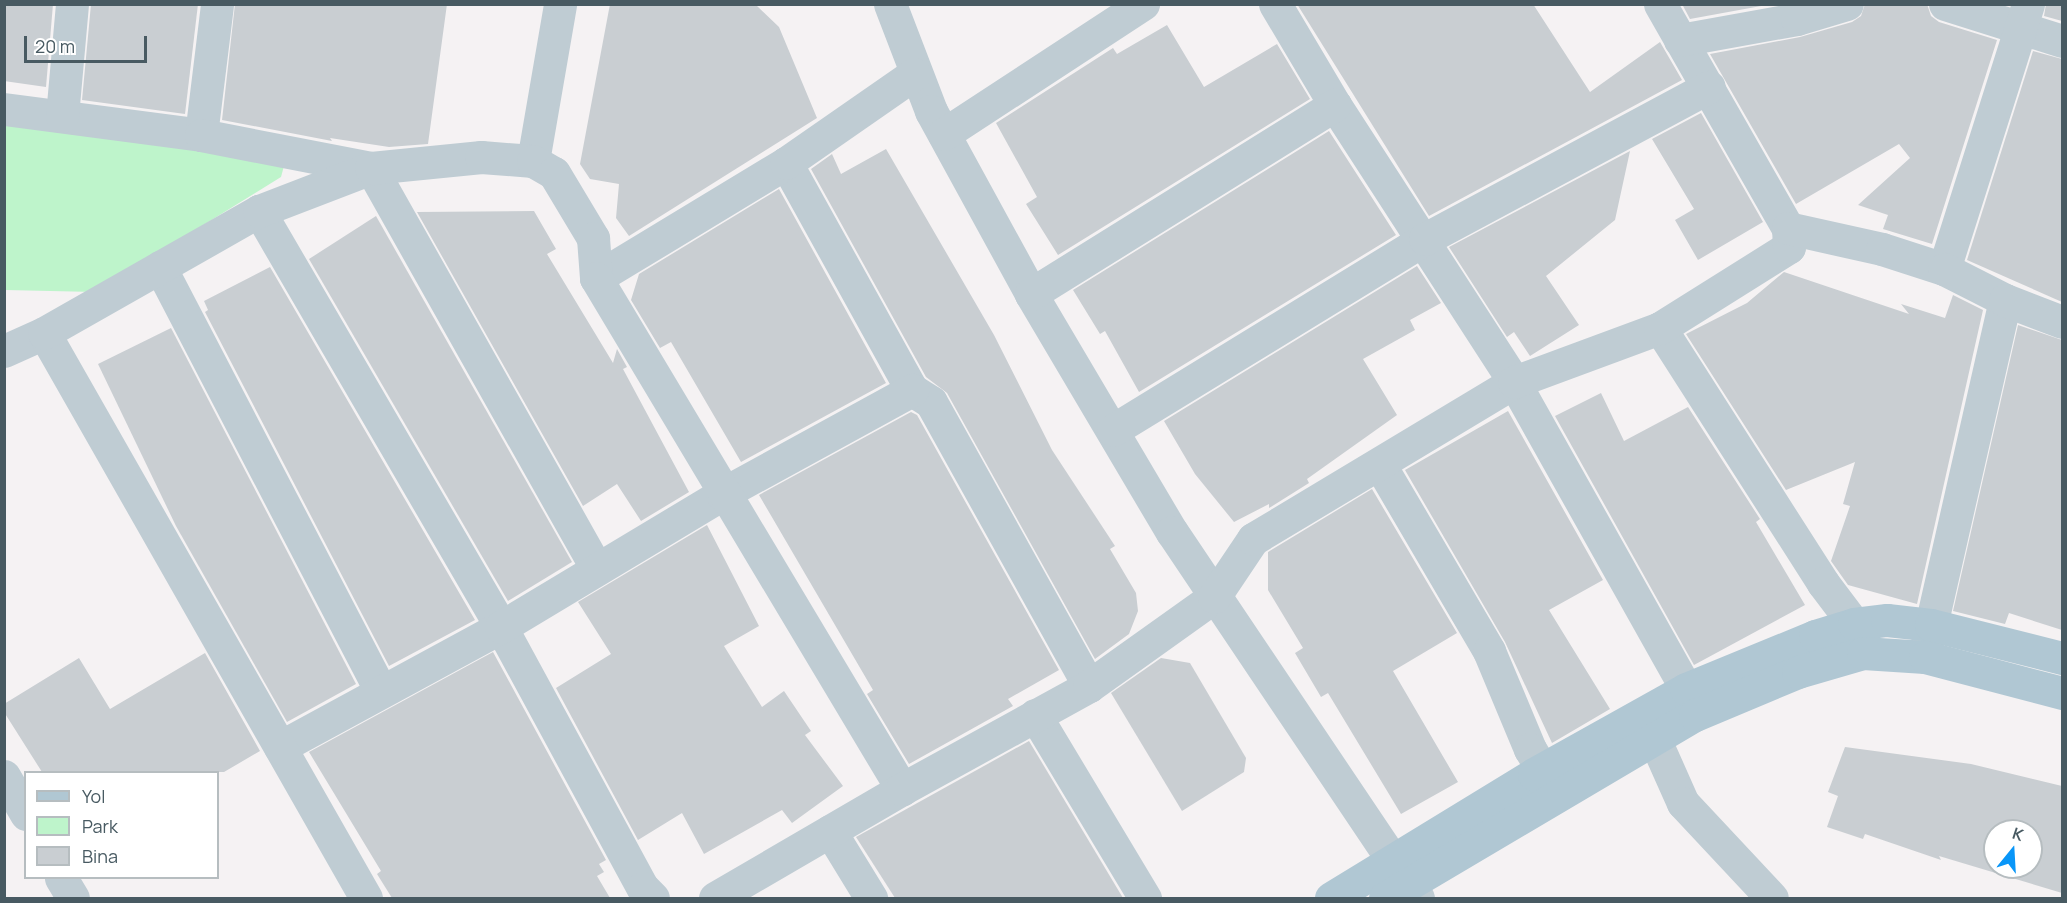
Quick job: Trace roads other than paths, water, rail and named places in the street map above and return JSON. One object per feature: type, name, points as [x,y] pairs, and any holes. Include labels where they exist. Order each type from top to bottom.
[{"type":"main road","points":[[1400,885],[1542,769],[1686,688],[1762,655],[1854,624],[1887,620],[1931,625],[2062,658]]},
{"type":"main road","points":[[1331,898],[1400,885],[1695,715],[1798,672],[1863,653],[1924,657],[2062,693]]},
{"type":"street","points":[[62,116],[72,4]]},
{"type":"street","points":[[201,135],[217,4]]},
{"type":"street","points":[[533,161],[560,4]]},
{"type":"street","points":[[890,4],[914,74],[1031,294],[1172,532],[1400,885]]},
{"type":"street","points":[[944,134],[1143,4]]},
{"type":"street","points":[[1275,4],[1335,105],[1425,239],[1514,382],[1686,688]]},
{"type":"street","points":[[715,898],[902,789],[1089,686],[1214,597],[1253,539],[1380,465],[1514,382],[1660,328],[1789,247],[1788,228],[1660,4]]},
{"type":"street","points":[[1680,40],[1797,19],[1847,4]]},
{"type":"street","points":[[1945,4],[2025,17],[2062,41]]},
{"type":"street","points":[[1944,269],[2025,17]]},
{"type":"street","points":[[596,278],[786,163],[914,74]]},
{"type":"street","points":[[1113,430],[1425,239],[1709,87]]},
{"type":"street","points":[[1031,294],[1335,105]]},
{"type":"street","points":[[4,109],[201,135],[370,168],[597,569]]},
{"type":"street","points":[[4,351],[44,333],[259,211],[370,168],[481,157],[533,161],[554,173],[594,238],[596,278],[723,494],[902,789]]},
{"type":"street","points":[[786,163],[912,390],[931,402],[1089,686]]},
{"type":"street","points":[[259,211],[501,627],[643,888],[653,898]]},
{"type":"street","points":[[1788,228],[1882,249],[1944,269],[2005,300],[2062,322]]},
{"type":"street","points":[[160,267],[381,692]]},
{"type":"street","points":[[1924,657],[2005,300]]},
{"type":"street","points":[[1660,328],[1823,583],[1854,624]]},
{"type":"street","points":[[44,333],[366,898]]},
{"type":"street","points":[[280,747],[501,627],[723,494],[912,390]]},
{"type":"street","points":[[1380,465],[1489,651],[1530,749],[1542,769]]},
{"type":"street","points":[[1035,716],[1145,898]]},
{"type":"street","points":[[1654,738],[1683,803],[1772,898]]},
{"type":"street","points":[[830,831],[871,898]]},
{"type":"street","points":[[62,879],[73,898]]}]
